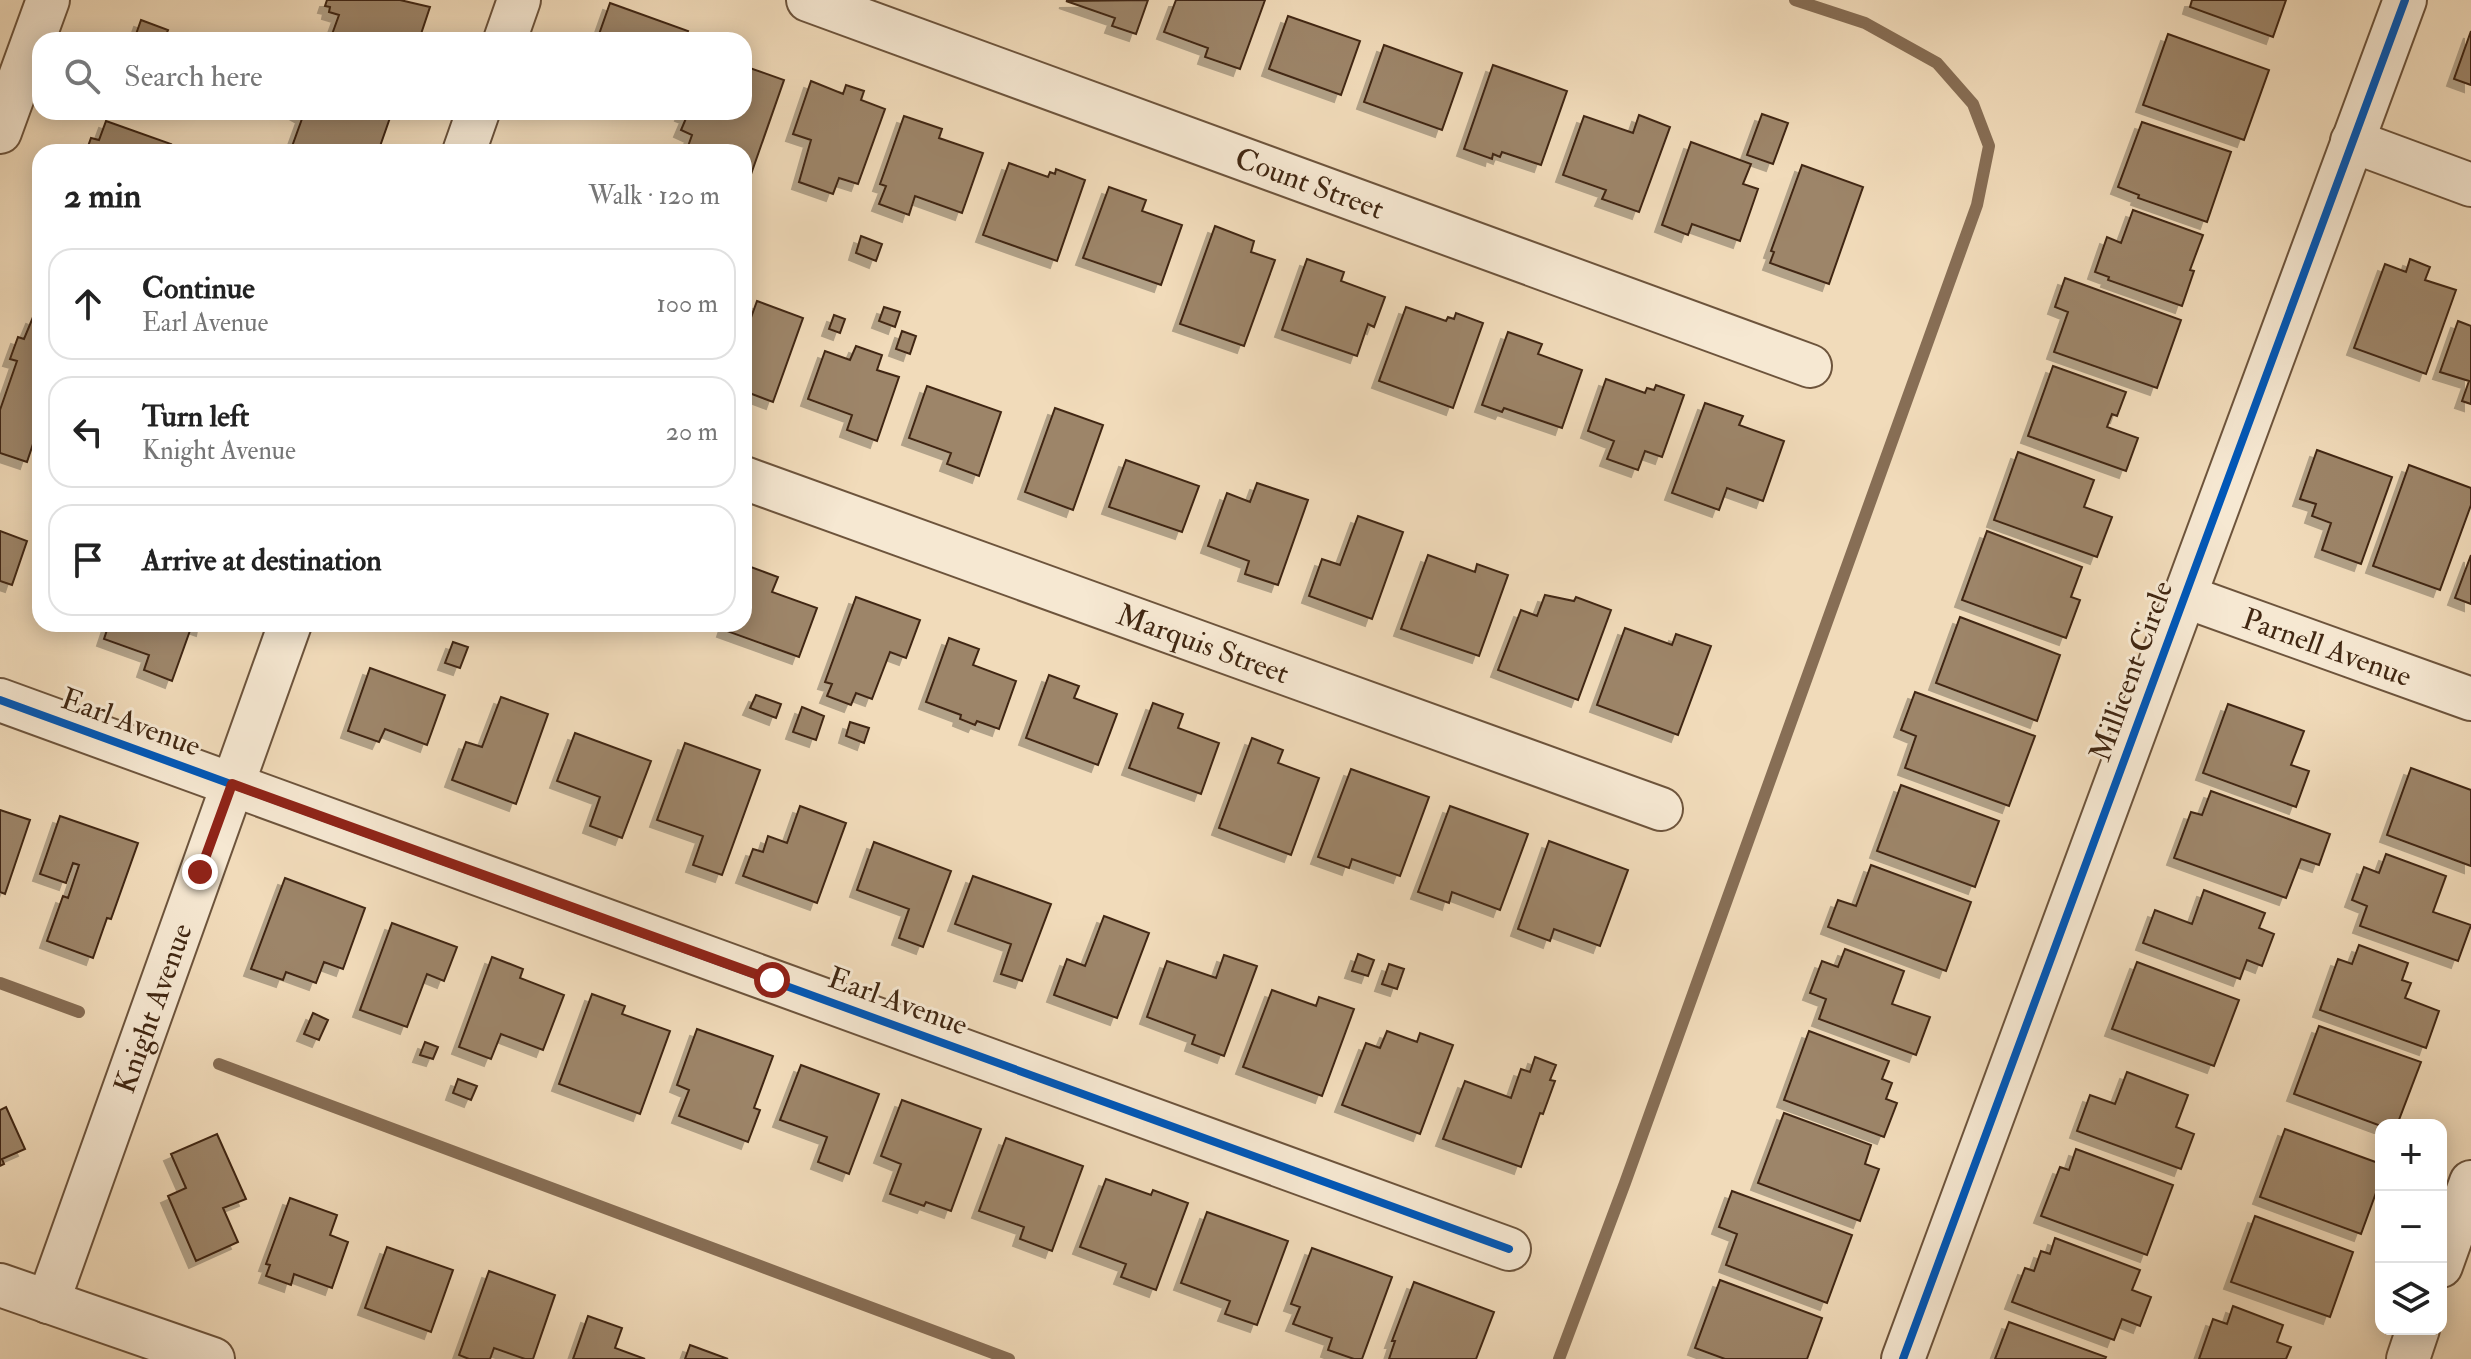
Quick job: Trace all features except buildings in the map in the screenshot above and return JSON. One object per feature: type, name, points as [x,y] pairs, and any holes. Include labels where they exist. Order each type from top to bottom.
[{"type":"street","points":[[36,32],[48,0]]},
{"type":"street","points":[[508,32],[519,0]]},
{"type":"street","name":"Count Street","points":[[808,0],[1810,366]]},
{"type":"street","name":"Millicent Circle","points":[[1903,1359],[2405,0]]},
{"type":"street","points":[[0,132],[32,44]]},
{"type":"street","points":[[467,144],[475,120]]},
{"type":"street","points":[[2352,141],[2471,185]]},
{"type":"street","name":"Marquis Street","points":[[752,481],[1661,809]]},
{"type":"street","name":"Parnell Avenue","points":[[2184,596],[2471,699]]},
{"type":"street","name":"Knight Avenue","points":[[48,1302],[287,632]]},
{"type":"street","name":"Earl Avenue","points":[[0,700],[1509,1249]]},
{"type":"street","points":[[2442,1263],[2471,1182]]},
{"type":"street","points":[[0,1285],[213,1359]]},
{"type":"street","points":[[2408,1359],[2416,1335]]},
{"type":"waterway","points":[[1559,1359],[1977,205],[1989,146],[1973,104],[1937,63],[1865,23],[1795,0]]},
{"type":"waterway","points":[[0,983],[79,1012]]},
{"type":"waterway","points":[[219,1064],[1009,1359]]},
{"type":"cycle path","points":[[1903,1359],[2405,0]]},
{"type":"cycle path","points":[[0,700],[1509,1249]]},
{"type":"route","points":[[200,872],[232,784],[772,980]]}]
